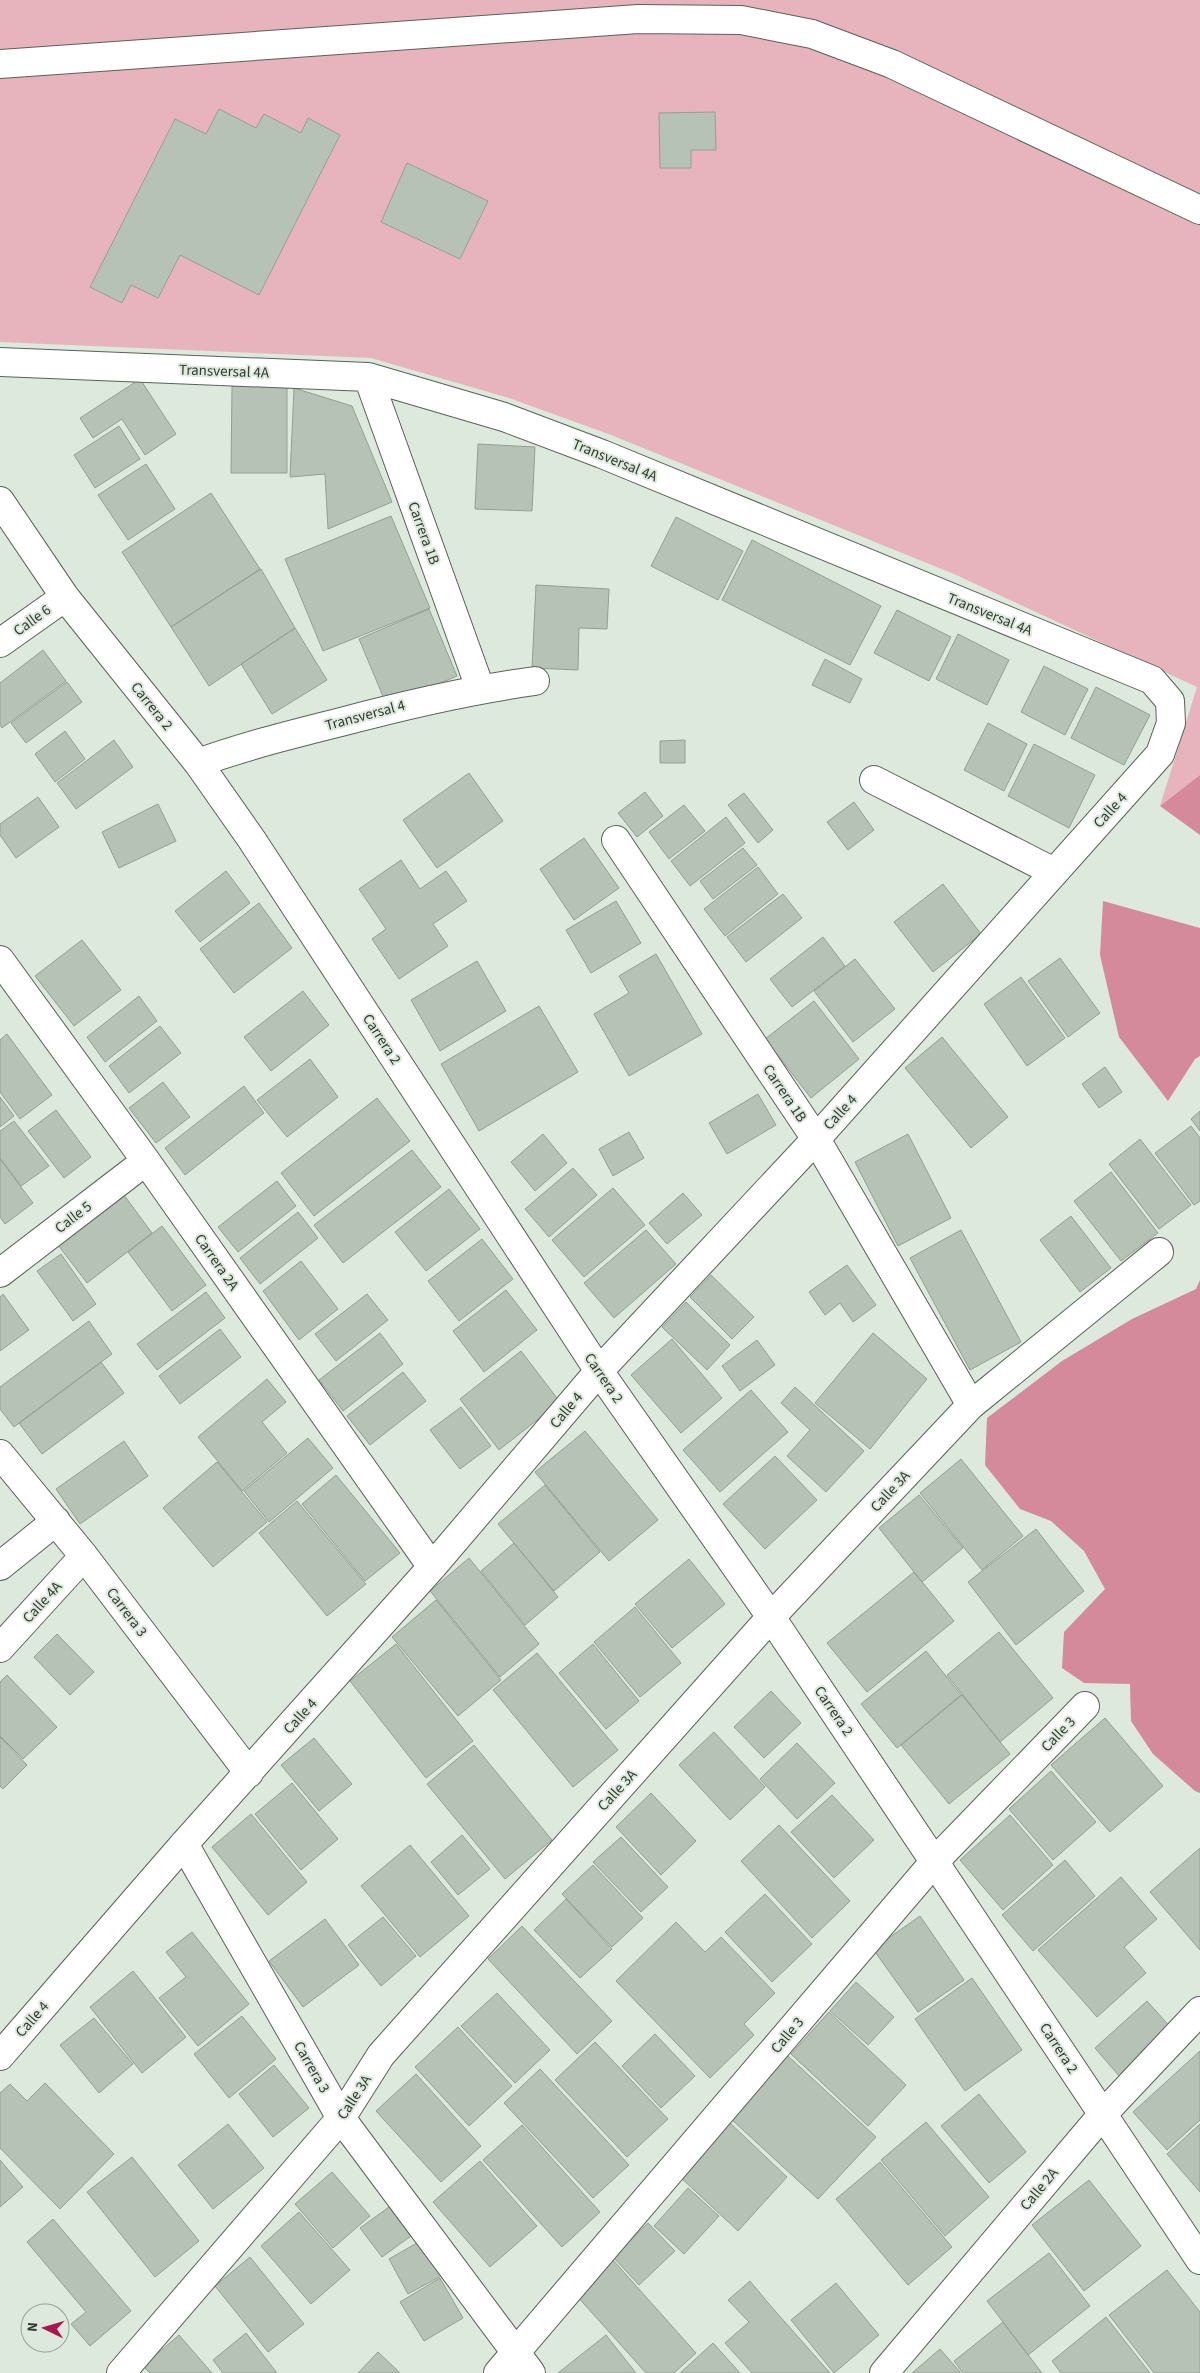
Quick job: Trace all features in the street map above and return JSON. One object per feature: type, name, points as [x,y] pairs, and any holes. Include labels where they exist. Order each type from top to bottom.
[{"type":"street","points":[[0,64],[638,19],[741,20],[812,34],[892,64],[1200,210]]},
{"type":"street","name":"Transversal 4A","points":[[0,362],[368,377],[504,417],[602,454],[1152,680],[1170,700],[1171,723]]},
{"type":"street","name":"Carrera 1B","points":[[368,377],[480,688]]},
{"type":"street","name":"Carrera 2","points":[[0,501],[65,597],[198,763],[257,848],[599,1372],[771,1618],[1200,2260]]},
{"type":"street","name":"Calle 6","points":[[0,644],[65,597]]},
{"type":"street","name":"Transversal 4","points":[[198,763],[245,746],[425,700],[480,688],[535,681]]},
{"type":"street","name":"Calle 4","points":[[0,2056],[184,1844],[249,1774],[432,1567],[599,1372],[816,1139],[1160,754],[1171,723]]},
{"type":"street","points":[[874,780],[1054,872]]},
{"type":"street","name":"Carrera 1B","points":[[616,840],[816,1139],[971,1405]]},
{"type":"street","name":"Carrera 2A","points":[[5,978],[146,1161],[432,1567]]},
{"type":"street","name":"Calle 5","points":[[0,1273],[146,1161]]},
{"type":"street","name":"Calle 3A","points":[[121,2373],[341,2118],[381,2056],[771,1618],[971,1405],[1159,1252]]},
{"type":"street","name":"Carrera 3","points":[[0,1454],[56,1520],[249,1774]]},
{"type":"street","points":[[0,1566],[56,1520]]},
{"type":"street","name":"Calle 4A","points":[[0,1648],[84,1556]]},
{"type":"street","name":"Calle 3","points":[[498,2373],[524,2362],[935,1861],[1085,1706]]},
{"type":"street","name":"Carrera 3","points":[[184,1844],[341,2118],[524,2362]]},
{"type":"street","name":"Calle 2A","points":[[884,2373],[1103,2114],[1200,2011]]},
{"type":"shaded area","points":[[0,0],[1200,0],[1200,775],[1160,806],[1197,687],[954,574],[611,435],[509,398],[371,358],[0,342]]},
{"type":"shaded area","points":[[1200,775],[1200,835],[1160,806]]},
{"type":"shaded area","points":[[1103,901],[1200,928],[1200,1056],[1195,1059],[1168,1101],[1119,1037],[1100,955]]},
{"type":"shaded area","points":[[1200,1280],[1200,1793],[1195,1791],[1153,1754],[1131,1721],[1130,1684],[1084,1683],[1062,1668],[1064,1632],[1105,1589],[1084,1551],[1051,1521],[1020,1509],[985,1465],[987,1418],[1062,1361],[1132,1319],[1196,1289]]},
{"type":"building","points":[[219,109],[256,128],[264,114],[301,133],[308,118],[340,135],[259,295],[180,255],[158,298],[131,285],[122,303],[90,287],[175,119],[206,134]]},
{"type":"building","points":[[715,112],[716,150],[691,150],[691,168],[660,168],[659,113]]},
{"type":"building","points":[[407,163],[488,201],[460,259],[381,222]]},
{"type":"building","points":[[140,379],[176,434],[145,455],[122,419],[93,438],[80,418]]},
{"type":"building","points":[[232,386],[287,386],[287,473],[231,473]]},
{"type":"building","points":[[294,388],[352,406],[392,502],[328,529],[325,474],[290,477]]},
{"type":"building","points":[[119,426],[140,459],[95,488],[74,455]]},
{"type":"building","points":[[478,444],[535,447],[532,511],[475,509]]},
{"type":"building","points":[[146,464],[175,509],[128,540],[98,495]]},
{"type":"building","points":[[211,493],[260,569],[171,627],[122,552]]},
{"type":"building","points":[[391,516],[430,608],[323,651],[285,559]]},
{"type":"building","points":[[676,517],[743,551],[718,600],[651,566]]},
{"type":"building","points":[[752,540],[881,606],[850,665],[722,600]]},
{"type":"building","points":[[261,569],[295,628],[209,686],[171,627]]},
{"type":"building","points":[[536,585],[609,589],[607,629],[579,628],[578,670],[532,668]]},
{"type":"building","points":[[429,609],[457,676],[387,706],[359,639]]},
{"type":"building","points":[[897,610],[951,637],[929,681],[874,653]]},
{"type":"building","points":[[295,628],[327,680],[272,714],[241,664]]},
{"type":"building","points":[[958,634],[1009,660],[987,705],[936,679]]},
{"type":"building","points":[[43,650],[66,681],[2,728],[0,725],[0,683]]},
{"type":"building","points":[[825,659],[862,679],[850,703],[812,685]]},
{"type":"building","points":[[1044,666],[1088,689],[1065,735],[1021,712]]},
{"type":"building","points":[[67,682],[82,702],[26,743],[11,723]]},
{"type":"building","points":[[1096,687],[1150,715],[1124,765],[1071,738]]},
{"type":"building","points":[[988,723],[1027,744],[1004,791],[964,770]]},
{"type":"building","points":[[65,731],[85,759],[55,782],[35,754]]},
{"type":"building","points":[[114,740],[133,767],[76,809],[57,783]]},
{"type":"building","points":[[685,740],[685,763],[660,763],[660,741]]},
{"type":"building","points":[[1034,744],[1095,775],[1069,828],[1008,796]]},
{"type":"building","points":[[469,773],[503,821],[437,868],[403,820]]},
{"type":"building","points":[[645,792],[663,816],[637,837],[618,813]]},
{"type":"building","points":[[744,793],[773,830],[758,843],[728,805]]},
{"type":"building","points":[[38,797],[59,827],[16,858],[0,835],[0,824]]},
{"type":"building","points":[[854,802],[874,830],[848,850],[827,822]]},
{"type":"building","points":[[158,804],[176,841],[119,868],[102,832]]},
{"type":"building","points":[[684,805],[705,831],[669,859],[649,832]]},
{"type":"building","points":[[726,817],[745,843],[690,886],[671,861]]},
{"type":"building","points":[[584,838],[619,888],[574,920],[540,869]]},
{"type":"building","points":[[743,848],[757,865],[713,899],[700,881]]},
{"type":"building","points":[[401,860],[420,889],[446,871],[467,901],[433,924],[448,946],[399,979],[372,939],[386,929],[359,889]]},
{"type":"building","points":[[758,867],[778,894],[725,936],[704,909]]},
{"type":"building","points":[[226,871],[250,903],[200,942],[175,911]]},
{"type":"building","points":[[943,884],[981,934],[933,972],[894,922]]},
{"type":"building","points":[[783,894],[802,918],[746,962],[727,937]]},
{"type":"building","points":[[616,901],[641,943],[591,973],[566,930]]},
{"type":"building","points":[[259,903],[292,948],[234,993],[200,949]]},
{"type":"building","points":[[823,937],[845,966],[792,1007],[770,979]]},
{"type":"building","points":[[82,940],[121,990],[74,1026],[35,976]]},
{"type":"building","points":[[656,954],[702,1034],[629,1076],[594,1014],[629,993],[619,976]]},
{"type":"building","points":[[1060,958],[1100,1013],[1068,1037],[1028,981]]},
{"type":"building","points":[[855,959],[895,1009],[853,1042],[814,991]]},
{"type":"building","points":[[477,961],[506,1011],[440,1051],[411,1000]]},
{"type":"building","points":[[1021,977],[1065,1038],[1027,1066],[984,1004]]},
{"type":"building","points":[[303,991],[329,1025],[271,1071],[244,1037]]},
{"type":"building","points":[[139,996],[157,1021],[105,1062],[87,1037]]},
{"type":"building","points":[[814,1001],[859,1059],[811,1098],[765,1039]]},
{"type":"building","points":[[539,1006],[578,1072],[479,1131],[441,1064]]},
{"type":"building","points":[[160,1026],[181,1053],[129,1093],[109,1066]]},
{"type":"building","points":[[7,1034],[52,1095],[20,1119],[0,1092],[0,1040]]},
{"type":"building","points":[[942,1037],[1008,1117],[971,1148],[905,1068]]},
{"type":"building","points":[[310,1059],[338,1097],[287,1137],[257,1100]]},
{"type":"building","points":[[1105,1067],[1122,1092],[1099,1108],[1082,1084]]},
{"type":"building","points":[[163,1082],[190,1117],[156,1143],[129,1108]]},
{"type":"building","points":[[244,1086],[264,1113],[185,1175],[165,1148]]},
{"type":"building","points":[[758,1094],[776,1125],[727,1154],[709,1123]]},
{"type":"building","points":[[0,1097],[14,1116],[0,1127]]},
{"type":"building","points":[[377,1098],[410,1141],[314,1216],[281,1173]]},
{"type":"building","points":[[56,1110],[91,1157],[64,1178],[28,1131]]},
{"type":"building","points":[[1200,1111],[1200,1131],[1191,1119]]},
{"type":"building","points":[[14,1121],[49,1166],[21,1186],[0,1158],[0,1131]]},
{"type":"building","points":[[1191,1126],[1200,1138],[1200,1201],[1194,1205],[1155,1153]]},
{"type":"building","points":[[629,1132],[644,1158],[613,1176],[599,1149]]},
{"type":"building","points":[[543,1134],[567,1163],[535,1191],[511,1162]]},
{"type":"building","points":[[908,1134],[951,1218],[898,1246],[855,1162]]},
{"type":"building","points":[[1140,1139],[1191,1205],[1159,1229],[1109,1164]]},
{"type":"building","points":[[412,1150],[441,1187],[343,1263],[314,1225]]},
{"type":"building","points":[[0,1159],[33,1203],[5,1224],[0,1217]]},
{"type":"building","points":[[573,1168],[597,1195],[549,1237],[525,1209]]},
{"type":"building","points":[[1111,1172],[1158,1233],[1121,1261],[1074,1201]]},
{"type":"building","points":[[277,1181],[296,1206],[238,1252],[218,1227]]},
{"type":"building","points":[[613,1188],[645,1225],[584,1277],[552,1240]]},
{"type":"building","points":[[449,1189],[480,1229],[426,1271],[395,1232]]},
{"type":"building","points":[[683,1193],[702,1215],[667,1244],[649,1223]]},
{"type":"building","points":[[124,1195],[152,1233],[87,1283],[58,1245]]},
{"type":"building","points":[[298,1212],[318,1238],[260,1284],[240,1258]]},
{"type":"building","points":[[1071,1216],[1111,1268],[1080,1292],[1040,1240]]},
{"type":"building","points":[[162,1226],[206,1285],[172,1311],[128,1252]]},
{"type":"building","points":[[646,1230],[676,1264],[614,1318],[584,1283]]},
{"type":"building","points":[[961,1230],[1021,1342],[970,1370],[910,1258]]},
{"type":"building","points":[[482,1239],[513,1279],[459,1321],[428,1281]]},
{"type":"building","points":[[61,1254],[96,1304],[73,1321],[37,1271]]},
{"type":"building","points":[[301,1261],[338,1309],[299,1340],[263,1291]]},
{"type":"building","points":[[847,1265],[876,1305],[853,1322],[840,1303],[825,1315],[809,1292]]},
{"type":"building","points":[[711,1275],[754,1317],[732,1339],[690,1297]]},
{"type":"building","points":[[506,1290],[537,1330],[484,1372],[453,1331]]},
{"type":"building","points":[[206,1292],[225,1318],[157,1370],[137,1344]]},
{"type":"building","points":[[3,1294],[29,1330],[0,1351],[0,1297]]},
{"type":"building","points":[[367,1294],[388,1320],[336,1361],[315,1334]]},
{"type":"building","points":[[686,1302],[730,1345],[707,1370],[662,1327]]},
{"type":"building","points":[[89,1321],[112,1354],[14,1427],[0,1409],[0,1387]]},
{"type":"building","points":[[220,1329],[241,1357],[180,1404],[159,1376]]},
{"type":"building","points":[[380,1333],[403,1364],[343,1411],[319,1380]]},
{"type":"building","points":[[873,1333],[927,1379],[870,1449],[815,1403]]},
{"type":"building","points":[[672,1339],[722,1398],[681,1433],[631,1375]]},
{"type":"building","points":[[757,1340],[775,1365],[740,1391],[722,1366]]},
{"type":"building","points":[[521,1351],[560,1402],[499,1450],[460,1399]]},
{"type":"building","points":[[101,1362],[124,1393],[42,1454],[19,1423]]},
{"type":"building","points":[[403,1372],[426,1401],[370,1445],[347,1416]]},
{"type":"building","points":[[267,1379],[286,1402],[262,1422],[287,1453],[242,1491],[198,1437]]},
{"type":"building","points":[[795,1387],[864,1451],[826,1492],[787,1456],[810,1430],[781,1403]]},
{"type":"building","points":[[751,1390],[788,1432],[720,1492],[683,1450]]},
{"type":"building","points":[[461,1407],[491,1446],[460,1469],[430,1430]]},
{"type":"building","points":[[585,1431],[658,1520],[609,1561],[535,1472]]},
{"type":"building","points":[[308,1438],[333,1468],[269,1522],[244,1491]]},
{"type":"building","points":[[124,1441],[148,1476],[80,1524],[56,1489]]},
{"type":"building","points":[[775,1456],[817,1500],[765,1549],[723,1504]]},
{"type":"building","points":[[961,1459],[1023,1536],[982,1570],[920,1493]]},
{"type":"building","points":[[217,1462],[267,1522],[213,1567],[163,1508]]},
{"type":"building","points":[[336,1475],[400,1553],[365,1581],[302,1504]]},
{"type":"building","points":[[545,1485],[600,1552],[554,1591],[498,1524]]},
{"type":"building","points":[[919,1495],[963,1548],[922,1582],[879,1528]]},
{"type":"building","points":[[297,1501],[366,1584],[327,1616],[259,1533]]},
{"type":"building","points":[[1036,1529],[1084,1591],[1016,1645],[968,1582]]},
{"type":"building","points":[[514,1543],[558,1597],[525,1625],[481,1571]]},
{"type":"building","points":[[469,1558],[539,1644],[500,1677],[430,1591]]},
{"type":"building","points":[[689,1559],[725,1604],[672,1648],[635,1604]]},
{"type":"building","points":[[914,1572],[954,1621],[867,1692],[827,1643]]},
{"type":"building","points":[[436,1600],[501,1680],[458,1716],[392,1637]]},
{"type":"building","points":[[635,1607],[681,1663],[640,1697],[594,1642]]},
{"type":"building","points":[[999,1632],[1053,1698],[1000,1742],[947,1675]]},
{"type":"building","points":[[57,1634],[94,1672],[70,1695],[34,1657]]},
{"type":"building","points":[[396,1644],[473,1741],[426,1778],[350,1681]]},
{"type":"building","points":[[593,1644],[639,1701],[606,1729],[559,1673]]},
{"type":"building","points":[[926,1651],[961,1695],[897,1748],[861,1704]]},
{"type":"building","points":[[537,1653],[618,1750],[573,1787],[493,1690]]},
{"type":"building","points":[[7,1675],[57,1727],[23,1759],[0,1736],[0,1682]]},
{"type":"building","points":[[771,1691],[801,1723],[764,1758],[734,1727]]},
{"type":"building","points":[[962,1695],[1010,1754],[949,1804],[901,1745]]},
{"type":"building","points":[[1105,1718],[1163,1786],[1110,1832],[1051,1765]]},
{"type":"building","points":[[714,1732],[765,1787],[730,1820],[679,1765]]},
{"type":"building","points":[[0,1737],[27,1765],[3,1789],[0,1786]]},
{"type":"building","points":[[314,1738],[352,1784],[319,1811],[281,1765]]},
{"type":"building","points":[[797,1743],[835,1783],[797,1819],[760,1779]]},
{"type":"building","points":[[474,1745],[552,1840],[505,1879],[427,1784]]},
{"type":"building","points":[[1051,1771],[1096,1822],[1053,1860],[1009,1809]]},
{"type":"building","points":[[292,1783],[338,1839],[301,1870],[255,1814]]},
{"type":"building","points":[[651,1793],[696,1841],[661,1875],[616,1827]]},
{"type":"building","points":[[832,1795],[874,1840],[834,1878],[791,1832]]},
{"type":"building","points":[[251,1814],[307,1882],[268,1915],[212,1847]]},
{"type":"building","points":[[1010,1815],[1053,1865],[1003,1910],[960,1860]]},
{"type":"building","points":[[779,1825],[850,1901],[812,1938],[741,1861]]},
{"type":"building","points":[[462,1835],[490,1869],[458,1895],[431,1862]]},
{"type":"building","points":[[621,1837],[668,1887],[641,1912],[593,1862]]},
{"type":"building","points":[[410,1845],[469,1916],[420,1957],[361,1886]]},
{"type":"building","points":[[1200,1848],[1200,1950],[1150,1892]]},
{"type":"building","points":[[1065,1860],[1095,1896],[1033,1951],[1002,1915]]},
{"type":"building","points":[[593,1865],[643,1918],[612,1947],[562,1894]]},
{"type":"building","points":[[1121,1877],[1157,1919],[1124,1947],[1146,1973],[1097,2017],[1038,1950]]},
{"type":"building","points":[[765,1894],[812,1944],[772,1982],[725,1932]]},
{"type":"building","points":[[566,1899],[612,1949],[580,1978],[534,1930]]},
{"type":"building","points":[[920,1916],[964,1980],[918,2012],[873,1949]]},
{"type":"building","points":[[383,1917],[416,1956],[381,1986],[348,1945]]},
{"type":"building","points":[[325,1919],[359,1965],[303,2007],[269,1961]]},
{"type":"building","points":[[676,1922],[705,1952],[721,1937],[775,1993],[744,2024],[754,2035],[710,2078],[616,1981]]},
{"type":"building","points":[[522,1926],[612,2021],[577,2054],[488,1959]]},
{"type":"building","points":[[192,1932],[249,2004],[198,2046],[159,1998],[186,1977],[166,1952]]},
{"type":"building","points":[[133,1971],[186,2037],[142,2073],[90,2007]]},
{"type":"building","points":[[972,1978],[1022,2050],[965,2091],[915,2019]]},
{"type":"building","points":[[856,1982],[894,2017],[868,2045],[830,2011]]},
{"type":"building","points":[[497,1993],[550,2050],[515,2083],[461,2026]]},
{"type":"building","points":[[1147,2001],[1173,2030],[1120,2077],[1095,2048]]},
{"type":"building","points":[[829,2012],[906,2085],[868,2126],[791,2054]]},
{"type":"building","points":[[242,2016],[276,2059],[229,2098],[194,2054]]},
{"type":"building","points":[[94,2018],[133,2064],[99,2093],[60,2045]]},
{"type":"building","points":[[458,2027],[512,2086],[469,2126],[415,2067]]},
{"type":"building","points":[[655,2034],[695,2076],[661,2108],[622,2066]]},
{"type":"building","points":[[595,2042],[668,2119],[627,2157],[555,2080]]},
{"type":"building","points":[[1200,2051],[1200,2120],[1167,2150],[1133,2112]]},
{"type":"building","points":[[788,2056],[876,2137],[818,2199],[731,2119]]},
{"type":"building","points":[[274,2065],[309,2108],[273,2137],[239,2094]]},
{"type":"building","points":[[540,2069],[629,2165],[593,2198],[504,2103]]},
{"type":"building","points":[[416,2074],[481,2146],[441,2182],[376,2111]]},
{"type":"building","points":[[45,2083],[114,2154],[60,2209],[0,2148],[0,2093],[10,2084],[27,2101]]},
{"type":"building","points":[[979,2094],[1026,2152],[989,2183],[941,2126]]},
{"type":"building","points":[[729,2122],[787,2177],[738,2231],[679,2176]]},
{"type":"building","points":[[926,2122],[989,2197],[945,2236],[881,2160]]},
{"type":"building","points":[[228,2124],[264,2168],[213,2209],[178,2165]]},
{"type":"building","points":[[1200,2124],[1200,2192],[1167,2154]]},
{"type":"building","points":[[522,2125],[600,2212],[562,2247],[483,2160]]},
{"type":"building","points":[[132,2157],[199,2241],[155,2277],[87,2192]]},
{"type":"building","points":[[0,2160],[23,2187],[0,2207]]},
{"type":"building","points":[[480,2161],[537,2226],[490,2267],[433,2202]]},
{"type":"building","points":[[880,2162],[952,2247],[908,2285],[836,2199]]},
{"type":"building","points":[[332,2172],[370,2216],[333,2248],[295,2204]]},
{"type":"building","points":[[1089,2180],[1141,2246],[1084,2291],[1032,2225]]},
{"type":"building","points":[[688,2188],[719,2216],[684,2254],[654,2226]]},
{"type":"building","points":[[389,2207],[411,2236],[382,2257],[360,2228]]},
{"type":"building","points":[[299,2212],[350,2270],[311,2304],[261,2246]]},
{"type":"building","points":[[53,2219],[131,2311],[90,2346],[71,2324],[86,2312],[27,2242]]},
{"type":"building","points":[[648,2223],[675,2251],[639,2285],[613,2257]]},
{"type":"building","points":[[422,2240],[441,2276],[408,2294],[389,2259]]},
{"type":"building","points":[[1049,2253],[1090,2306],[1028,2355],[987,2301]]},
{"type":"building","points":[[250,2257],[304,2324],[268,2352],[215,2286]]},
{"type":"building","points":[[613,2260],[696,2353],[674,2373],[646,2373],[575,2294]]},
{"type":"building","points":[[1167,2270],[1200,2312],[1200,2373],[1154,2373],[1109,2315]]},
{"type":"building","points":[[440,2278],[463,2318],[424,2341],[400,2302]]},
{"type":"building","points":[[750,2281],[830,2373],[752,2373],[725,2343],[749,2322],[728,2300]]},
{"type":"building","points":[[836,2283],[879,2335],[834,2373],[791,2320]]},
{"type":"building","points":[[1106,2317],[1150,2373],[1061,2373],[1052,2361]]},
{"type":"building","points":[[1003,2322],[1042,2373],[963,2373],[954,2361]]},
{"type":"building","points":[[246,2333],[277,2373],[223,2373],[213,2360]]},
{"type":"building","points":[[179,2335],[212,2373],[150,2373],[143,2366]]},
{"type":"building","points":[[606,2335],[636,2373],[558,2373]]},
{"type":"building","points":[[713,2343],[740,2373],[680,2373]]},
{"type":"building","points":[[940,2349],[961,2373],[912,2373]]},
{"type":"building","points":[[378,2352],[400,2373],[358,2373]]}]
